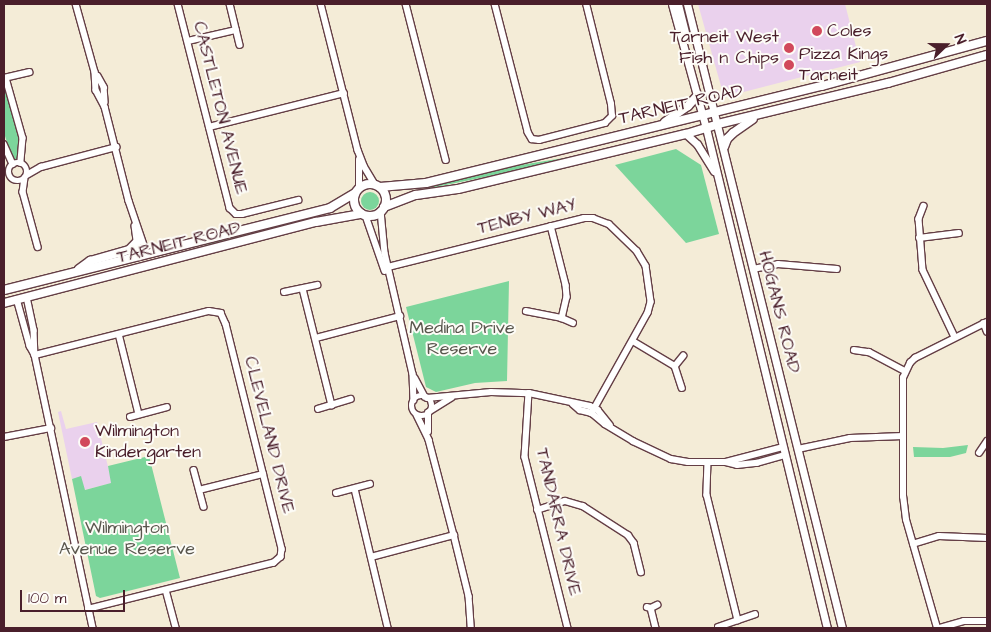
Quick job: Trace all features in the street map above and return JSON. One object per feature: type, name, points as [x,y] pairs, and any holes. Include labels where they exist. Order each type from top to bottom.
[{"type":"main road","name":"TARNEIT ROAD","points":[[377,186],[406,186],[426,183],[822,86],[987,41]]},
{"type":"main road","name":"TARNEIT ROAD","points":[[382,209],[416,195],[458,189],[686,134],[718,124],[757,116],[987,55]]},
{"type":"main road","points":[[661,125],[688,106],[698,95]]},
{"type":"main road","points":[[724,147],[727,139],[733,132],[757,116]]},
{"type":"main road","points":[[366,184],[377,186],[386,197],[382,209],[374,216],[364,215],[354,204],[357,190],[366,184]]},
{"type":"main road","name":"TARNEIT ROAD","points":[[4,290],[330,208],[357,190]]},
{"type":"main road","name":"TARNEIT ROAD","points":[[27,297],[316,222],[364,215]]},
{"type":"main road","points":[[75,272],[90,261],[129,250],[136,243]]},
{"type":"main road","points":[[143,254],[147,266]]},
{"type":"main road","points":[[4,303],[17,296],[23,285]]},
{"type":"main road","points":[[4,294],[27,297]]},
{"type":"street","points":[[76,4],[96,72],[96,90],[105,107],[143,254]]},
{"type":"street","name":"CASTLETON AVENUE","points":[[178,4],[230,208],[233,212],[242,214],[298,200]]},
{"type":"street","points":[[230,4],[240,45]]},
{"type":"street","points":[[321,4],[358,150],[364,166],[377,186]]},
{"type":"street","points":[[406,4],[446,160]]},
{"type":"street","points":[[495,4],[528,132],[532,138],[539,140],[605,123],[612,116],[611,104],[586,4]]},
{"type":"street","name":"HOGANS ROAD","points":[[672,4],[703,115],[827,628]]},
{"type":"street","points":[[678,4],[686,37],[687,57]]},
{"type":"street","name":"HOGANS ROAD","points":[[687,4],[842,628]]},
{"type":"street","points":[[188,41],[236,30]]},
{"type":"street","points":[[23,192],[27,169],[22,164],[23,138],[5,78],[29,72]]},
{"type":"street","points":[[209,126],[344,93]]},
{"type":"street","points":[[686,134],[697,144],[717,175]]},
{"type":"street","points":[[4,144],[9,168],[14,180],[23,192],[38,247]]},
{"type":"street","points":[[4,178],[20,181],[40,167],[116,147]]},
{"type":"street","points":[[357,190],[358,150]]},
{"type":"street","points":[[9,168],[22,164],[40,167]]},
{"type":"street","points":[[924,206],[918,219],[923,270],[955,337]]},
{"type":"street","points":[[382,209],[380,241],[413,374],[414,400],[412,408],[429,440],[469,596],[471,628]]},
{"type":"street","points":[[364,215],[380,241]]},
{"type":"street","name":"TENBY WAY","points":[[386,268],[584,218],[604,220],[616,229],[637,251],[646,266],[651,302],[648,313],[594,411]]},
{"type":"street","points":[[135,222],[136,243],[143,254]]},
{"type":"street","points":[[550,226],[566,285],[567,297],[562,318]]},
{"type":"street","points":[[919,238],[959,233]]},
{"type":"street","points":[[752,269],[778,264],[837,269]]},
{"type":"street","points":[[284,292],[317,285]]},
{"type":"street","points":[[303,289],[332,404]]},
{"type":"street","points":[[17,296],[26,332],[35,355],[93,628]]},
{"type":"street","points":[[27,297],[34,330],[35,355]]},
{"type":"street","points":[[526,311],[562,318],[573,323]]},
{"type":"street","name":"CLEVELAND DRIVE","points":[[35,355],[209,312],[221,313],[226,324],[282,549],[280,559],[274,563],[89,609]]},
{"type":"street","points":[[316,338],[400,316]]},
{"type":"street","points":[[987,331],[986,323],[915,358],[903,378],[903,497],[913,544],[938,628],[964,621],[987,621]]},
{"type":"street","points":[[26,332],[34,330]]},
{"type":"street","points":[[119,334],[139,414]]},
{"type":"street","points":[[633,341],[676,366],[682,388]]},
{"type":"street","points":[[854,350],[869,352],[906,371]]},
{"type":"street","points":[[676,366],[683,356]]},
{"type":"street","points":[[413,374],[431,404],[429,412],[429,440]]},
{"type":"street","points":[[414,400],[419,396],[453,397],[491,392],[529,393],[573,404],[580,410],[594,411],[605,424],[633,441],[671,459],[726,462],[784,447],[798,449]]},
{"type":"street","name":"TANDARRA DRIVE","points":[[529,393],[525,457],[568,628]]},
{"type":"street","points":[[417,415],[429,412],[453,397]]},
{"type":"street","points":[[318,409],[351,399]]},
{"type":"street","points":[[130,418],[167,407]]},
{"type":"street","points":[[4,438],[51,428]]},
{"type":"street","points":[[726,462],[737,465],[757,463],[786,455],[798,449],[850,438],[903,436]]},
{"type":"street","points":[[979,453],[987,440]]},
{"type":"street","points":[[708,462],[707,495],[738,620]]},
{"type":"street","points":[[194,470],[204,507]]},
{"type":"street","points":[[199,490],[263,474]]},
{"type":"street","points":[[336,493],[370,484]]},
{"type":"street","points":[[354,489],[388,628]]},
{"type":"street","points":[[537,510],[565,501],[583,506],[628,535],[634,544],[641,572]]},
{"type":"street","points":[[371,557],[454,535]]},
{"type":"street","points":[[913,544],[939,536],[987,538]]},
{"type":"street","points":[[166,590],[176,628]]},
{"type":"street","points":[[652,606],[656,628]]},
{"type":"street","points":[[718,627],[755,614]]},
{"type":"shaded area","points":[[698,4],[845,4],[860,62],[724,97]]},
{"type":"shaded area","points":[[61,411],[66,429],[97,422],[112,483],[84,490],[81,477],[72,479],[58,412]]},
{"type":"green space","points":[[4,84],[21,141],[19,159],[13,161],[4,133]]},
{"type":"green space","points":[[676,149],[701,165],[719,234],[686,243],[615,165]]},
{"type":"green space","points":[[576,156],[540,166],[426,189],[425,187],[502,168]]},
{"type":"green space","points":[[370,192],[376,195],[379,201],[376,207],[370,210],[364,207],[361,201],[364,195]]},
{"type":"green space","points":[[300,217],[301,220],[273,230],[219,243],[196,246],[196,243]]},
{"type":"green space","name":"Medina Drive Reserve","points":[[509,281],[507,381],[475,383],[436,392],[426,387],[406,307]]},
{"type":"green space","points":[[968,445],[966,453],[950,457],[914,457],[913,447],[943,448]]},
{"type":"green space","name":"Wilmington Avenue Reserve","points":[[149,456],[180,578],[100,598],[96,596],[72,479],[81,476],[85,490],[111,483],[108,466]]},
{"type":"place","name":"Coles","points":[[817,31]]},
{"type":"place","name":"Tarneit West Fish n Chips","points":[[789,48]]},
{"type":"place","name":"Pizza Kings Tarneit","points":[[789,65]]},
{"type":"place","name":"Wilmington Kindergarten","points":[[85,442]]}]
